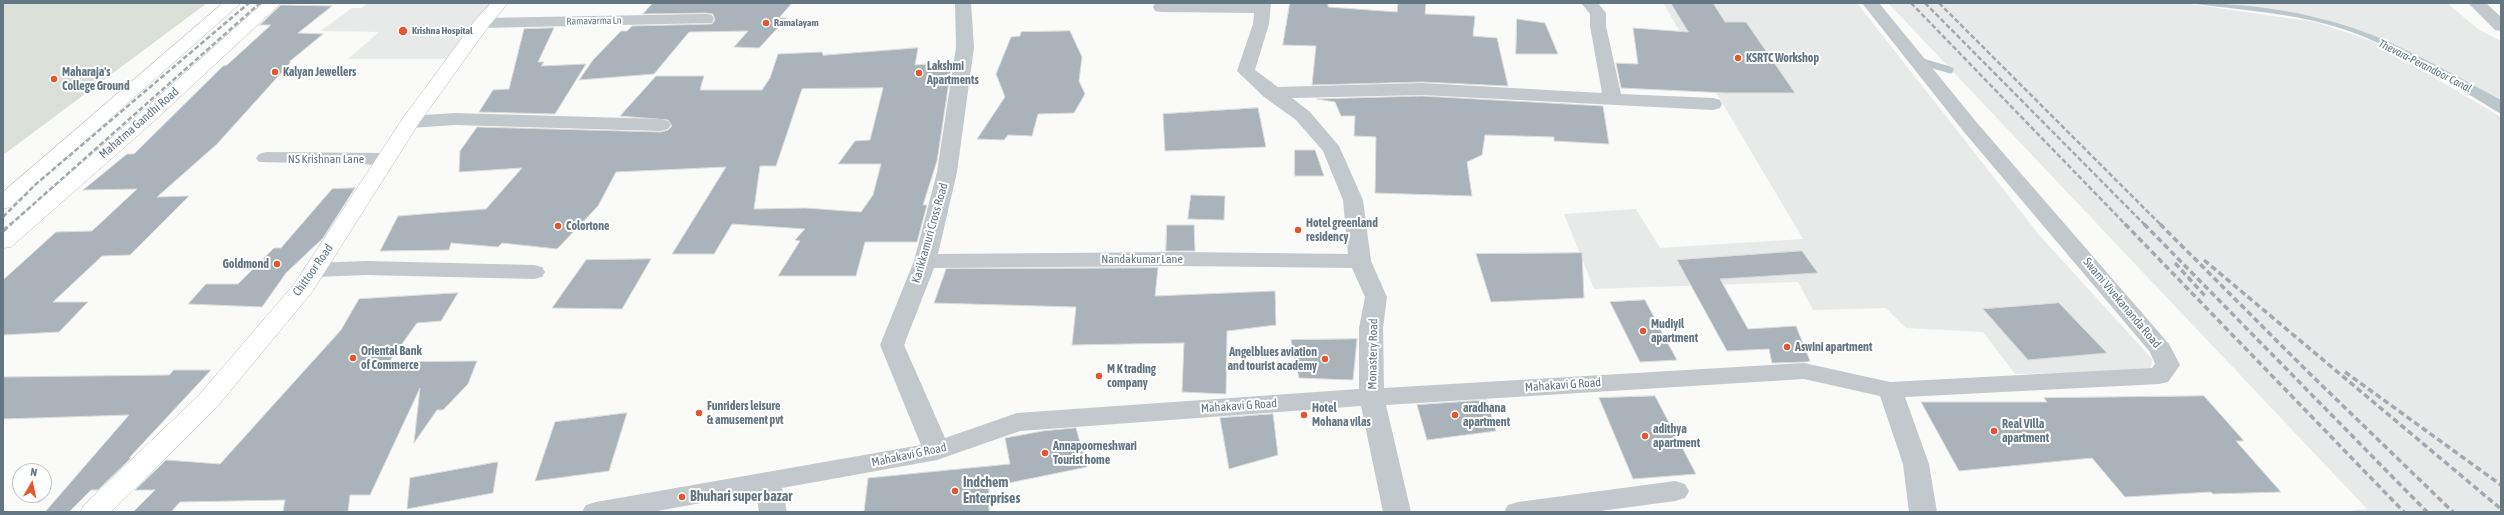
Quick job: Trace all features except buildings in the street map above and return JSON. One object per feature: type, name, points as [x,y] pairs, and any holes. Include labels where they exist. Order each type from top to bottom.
[{"type":"main road","points":[[3,203],[234,3]]},
{"type":"main road","name":"Mahatma Gandhi Road","points":[[3,242],[146,118],[273,3]]},
{"type":"main road","name":"Chittoor Road","points":[[94,512],[208,401],[304,286],[410,122],[482,23],[500,3]]},
{"type":"main road","points":[[208,26],[246,27]]},
{"type":"street","name":"Karikkamuri Cross Road","points":[[937,451],[892,345],[925,260],[947,172],[965,47],[963,3]]},
{"type":"street","points":[[1589,3],[1598,13],[1598,26],[1612,97]]},
{"type":"street","name":"Swami Vivekananda Road","points":[[1870,3],[1971,128],[2162,349],[2168,365],[2159,376],[1890,390]]},
{"type":"street","points":[[2476,3],[2501,26]]},
{"type":"street","points":[[1161,6],[1263,5]]},
{"type":"street","name":"Monastery Road","points":[[1263,5],[1261,24],[1246,71],[1271,93],[1303,116],[1332,150],[1353,200],[1360,260],[1376,297],[1371,328],[1372,397],[1397,512]]},
{"type":"street","name":"Ramavarma Ln","points":[[482,23],[706,19]]},
{"type":"street","points":[[1271,93],[1422,89],[1612,97],[1713,104]]},
{"type":"street","points":[[410,122],[455,120],[606,121],[661,124]]},
{"type":"street","name":"NS Krishnan Lane","points":[[266,158],[386,159]]},
{"type":"street","name":"Nandakumar Lane","points":[[925,260],[1180,258],[1360,260]]},
{"type":"street","points":[[314,270],[366,268],[534,272]]},
{"type":"street","name":"Mahakavi G Road","points":[[596,512],[937,451],[1017,422],[1372,397],[1804,371],[1890,390]]},
{"type":"street","points":[[1890,390],[1916,464],[1923,512]]},
{"type":"street","points":[[767,482],[773,512]]},
{"type":"street","points":[[1518,512],[1676,491]]},
{"type":"shaded area","name":"Maharaja's College Ground","points":[[3,3],[207,3],[3,155]]},
{"type":"shaded area","name":"Krishna Hospital","points":[[367,3],[492,3],[448,59],[348,59],[379,32],[320,31],[352,8],[362,8]]},
{"type":"shaded area","points":[[1663,3],[1857,3],[2040,236],[2153,360],[2149,372],[2015,374],[1983,332],[1906,328],[1886,308],[1813,310],[1798,282],[1594,289],[1564,214],[1636,209],[1660,248],[1803,239]]},
{"type":"shaded area","points":[[1888,3],[2183,3],[2315,22],[2372,41],[2501,117],[2501,512],[2340,512],[2367,509]]},
{"type":"shaded area","points":[[2224,3],[2447,3],[2478,29],[2501,41],[2501,100],[2412,53],[2349,27],[2315,17]]},
{"type":"water","name":"Thevara-Perandoor Canal","points":[[2188,3],[2237,5],[2286,11],[2335,22],[2359,30],[2412,53],[2501,100],[2501,114],[2406,57],[2346,30],[2327,24],[2288,16]]},
{"type":"waterway","points":[[1923,62],[1950,70]]},
{"type":"railway","points":[[3,217],[36,184],[249,3]]},
{"type":"railway","points":[[10,225],[260,3]]},
{"type":"railway","points":[[1911,3],[2126,225]]},
{"type":"railway","points":[[1925,3],[2145,225]]},
{"type":"railway","points":[[1939,3],[2307,371],[2453,512]]},
{"type":"railway","points":[[3,231],[11,224]]},
{"type":"railway","points":[[2125,224],[2404,512]]},
{"type":"railway","points":[[2144,224],[2427,512]]},
{"type":"railway","points":[[2204,260],[2501,509]]},
{"type":"railway","points":[[2175,263],[2206,297]]},
{"type":"railway","points":[[2345,372],[2501,485]]},
{"type":"place","name":"Ramalayam","points":[[766,23]]},
{"type":"place","name":"Krishna Hospital","points":[[403,31]]},
{"type":"place","name":"KSRTC Workshop","points":[[1738,58]]},
{"type":"place","name":"Kalyan Jewellers","points":[[275,72]]},
{"type":"place","name":"Lakshmi Apartments","points":[[919,73]]},
{"type":"place","name":"Maharaja's College Ground","points":[[54,79]]},
{"type":"place","name":"Colortone","points":[[558,226]]},
{"type":"place","name":"Hotel greenland residency","points":[[1298,230]]},
{"type":"place","name":"Goldmond","points":[[277,264]]},
{"type":"place","name":"Mudiyil apartment","points":[[1643,331]]},
{"type":"place","name":"Aswini apartment","points":[[1787,347]]},
{"type":"place","name":"Oriental Bank of Commerce","points":[[353,358]]},
{"type":"place","name":"Angelblues aviation and tourist academy","points":[[1325,359]]},
{"type":"place","name":"M K trading company","points":[[1099,376]]},
{"type":"place","name":"Funriders leisure & amusement pvt","points":[[699,413]]},
{"type":"place","name":"Hotel Mohana vilas","points":[[1304,415]]},
{"type":"place","name":"aradhana apartment","points":[[1455,415]]},
{"type":"place","name":"Real Villa apartment","points":[[1994,431]]},
{"type":"place","name":"adithya apartment","points":[[1645,436]]},
{"type":"place","name":"Annapoorneshwari Tourist home","points":[[1045,453]]},
{"type":"place","name":"Indchem Enterprises","points":[[955,491]]},
{"type":"place","name":"Bhuhari super bazar","points":[[682,497]]}]
